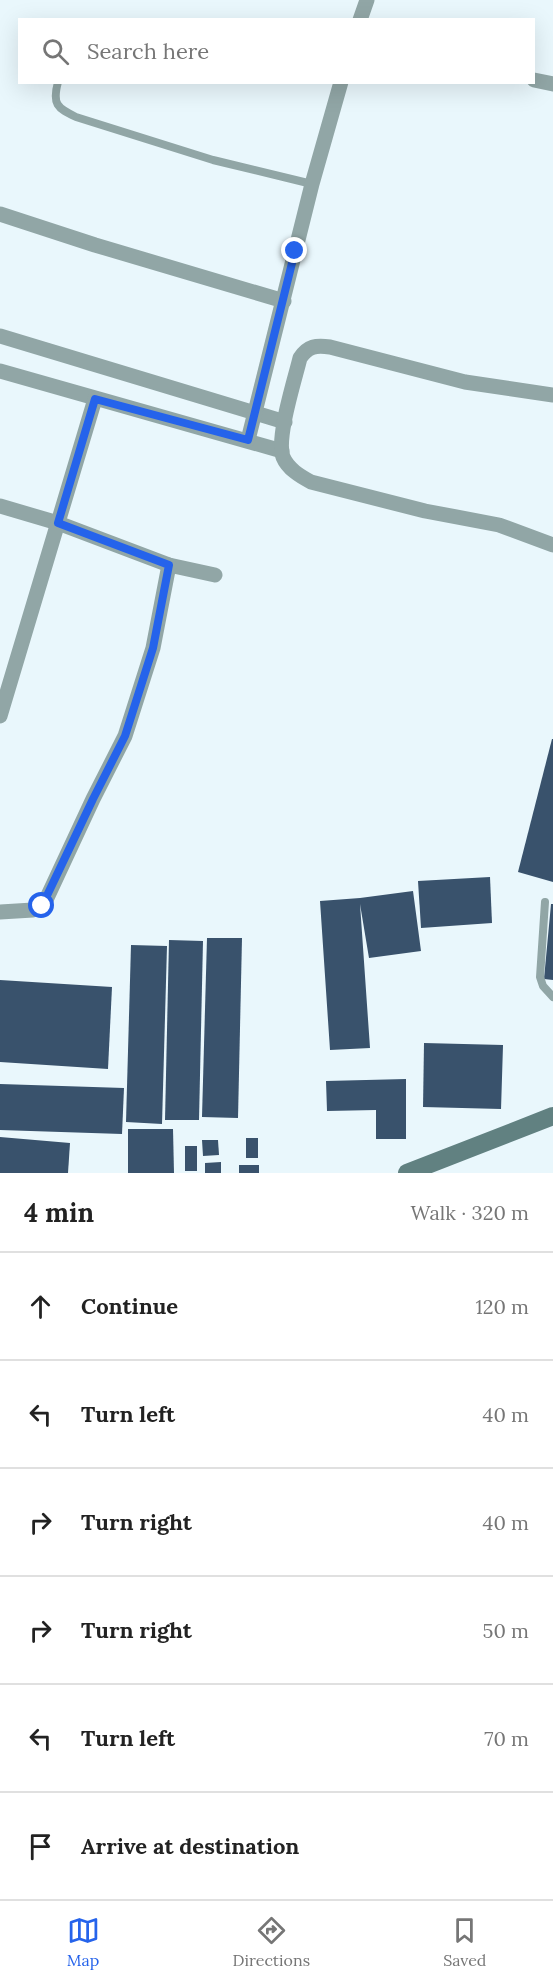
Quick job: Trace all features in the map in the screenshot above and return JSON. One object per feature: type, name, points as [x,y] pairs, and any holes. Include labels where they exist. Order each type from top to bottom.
[{"type":"main road","points":[[407,1173],[553,1116]]},
{"type":"street","points":[[361,18],[367,0]]},
{"type":"street","points":[[535,80],[553,84]]},
{"type":"street","points":[[248,440],[312,184],[340,84]]},
{"type":"street","points":[[0,214],[95,245],[284,301]]},
{"type":"street","points":[[0,336],[285,422]]},
{"type":"street","points":[[553,395],[465,382],[330,346],[316,345],[305,350],[300,358],[285,422],[282,451],[289,466],[299,476],[311,482],[425,511],[499,525],[553,545]]},
{"type":"street","points":[[0,371],[282,451]]},
{"type":"street","points":[[0,716],[95,399]]},
{"type":"street","points":[[0,506],[58,523],[169,565],[216,575]]},
{"type":"street","points":[[0,912],[33,909],[45,902],[125,736],[153,648],[169,565]]},
{"type":"lane","points":[[58,84],[56,103],[60,110],[75,117],[213,160],[312,184]]},
{"type":"lane","points":[[545,902],[540,977],[543,986],[553,997]]},
{"type":"building","points":[[553,739],[553,882],[518,872]]},
{"type":"building","points":[[490,877],[492,923],[421,928],[418,881]]},
{"type":"building","points":[[413,891],[421,951],[369,958],[360,904],[370,1048],[330,1050],[320,901]]},
{"type":"building","points":[[551,904],[553,904],[553,980],[544,979]]},
{"type":"building","points":[[207,938],[242,938],[238,1118],[202,1117]]},
{"type":"building","points":[[169,940],[203,941],[199,1120],[165,1120]]},
{"type":"building","points":[[131,945],[167,946],[162,1124],[126,1122]]},
{"type":"building","points":[[0,980],[112,987],[108,1069],[0,1062]]},
{"type":"building","points":[[424,1043],[503,1045],[501,1109],[423,1107]]},
{"type":"building","points":[[406,1079],[406,1139],[376,1139],[376,1110],[327,1111],[326,1081]]},
{"type":"building","points":[[0,1084],[124,1088],[122,1134],[0,1130]]},
{"type":"building","points":[[128,1129],[173,1129],[174,1173],[128,1173]]},
{"type":"building","points":[[0,1137],[70,1143],[68,1173],[0,1173]]},
{"type":"building","points":[[246,1138],[258,1138],[258,1158],[246,1158]]},
{"type":"building","points":[[202,1140],[218,1140],[219,1155],[203,1156]]},
{"type":"building","points":[[185,1146],[197,1146],[197,1171],[185,1171]]},
{"type":"building","points":[[221,1162],[221,1173],[205,1173],[205,1163]]},
{"type":"building","points":[[239,1165],[259,1165],[259,1173],[239,1173]]},
{"type":"route","points":[[42,906],[125,736],[153,648],[169,565],[58,523],[95,399],[248,440],[295,251]]}]
